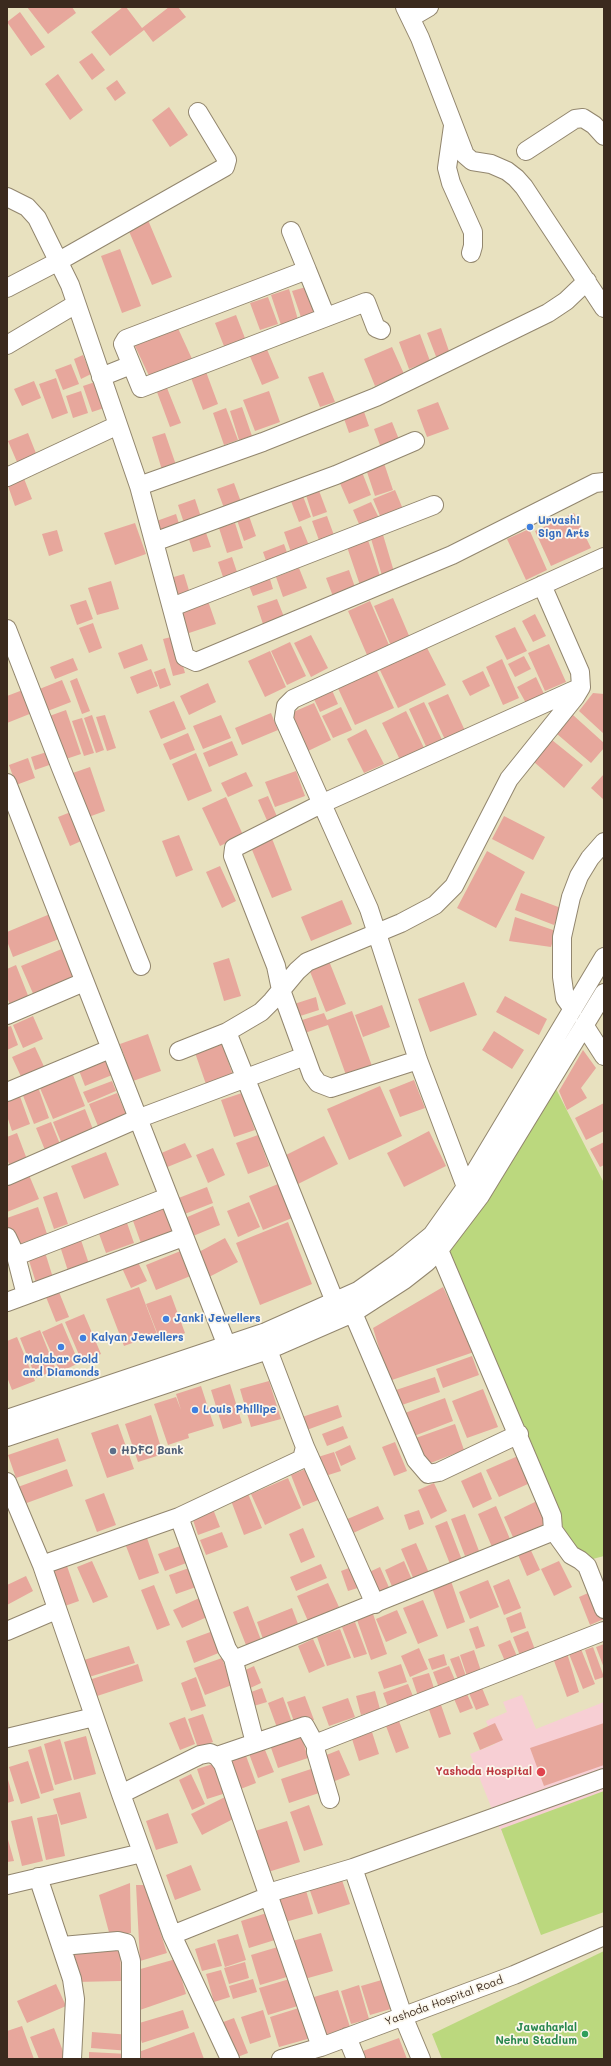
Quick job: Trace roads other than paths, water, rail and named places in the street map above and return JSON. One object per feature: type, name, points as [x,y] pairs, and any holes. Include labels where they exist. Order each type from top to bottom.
[{"type":"street","points":[[429,7],[408,12],[465,155],[472,161],[491,164],[507,172],[524,187],[604,308]]},
{"type":"street","points":[[7,288],[59,261],[225,167],[227,160],[198,112]]},
{"type":"street","points":[[526,151],[575,119],[584,118],[594,125],[604,136]]},
{"type":"street","points":[[453,125],[447,168],[451,183],[473,232],[473,246],[471,253]]},
{"type":"street","points":[[7,197],[27,207],[33,213],[59,261],[76,304],[139,486],[185,657],[196,662],[452,555],[595,483],[604,482]]},
{"type":"street","points":[[291,232],[326,317]]},
{"type":"street","points":[[307,270],[126,339],[123,344],[124,348],[141,388],[366,302],[376,328],[381,330]]},
{"type":"street","points":[[139,486],[263,442],[376,397],[548,313],[566,301],[586,281]]},
{"type":"street","points":[[7,345],[76,304]]},
{"type":"street","points":[[101,377],[131,365]]},
{"type":"street","points":[[7,477],[118,425]]},
{"type":"street","points":[[154,542],[336,475],[415,441]]},
{"type":"street","points":[[172,607],[434,505]]},
{"type":"street","points":[[473,1192],[418,1060],[369,908],[284,719],[286,706],[293,699],[604,557]]},
{"type":"street","points":[[179,1051],[227,1032],[261,1012],[282,990],[297,971],[307,962],[376,932],[401,923],[435,905],[454,886],[509,779],[575,698],[581,687],[580,672],[542,585]]},
{"type":"street","points":[[7,628],[61,768],[141,966]]},
{"type":"street","points":[[418,1060],[331,1088],[324,1087],[315,1079],[305,1056],[282,990],[276,966],[233,856],[234,848],[321,804],[581,687]]},
{"type":"street","points":[[7,783],[183,1237],[227,1346]]},
{"type":"street","points":[[573,1009],[566,998],[562,977],[562,937],[571,897],[579,876],[590,858],[604,842]]},
{"type":"street","points":[[7,1437],[268,1350],[353,1313],[404,1280],[439,1250],[473,1192],[573,1009],[604,957]]},
{"type":"street","points":[[7,1015],[84,982]]},
{"type":"street","points":[[7,1419],[266,1332],[335,1302],[377,1278],[432,1235],[503,1161],[604,993]]},
{"type":"street","points":[[584,1025],[604,1056]]},
{"type":"street","points":[[227,1032],[335,1302]]},
{"type":"street","points":[[7,1092],[110,1049]]},
{"type":"street","points":[[7,1176],[137,1119],[305,1056]]},
{"type":"street","points":[[16,1256],[168,1197]]},
{"type":"street","points":[[7,1237],[16,1256],[26,1295]]},
{"type":"street","points":[[7,1302],[183,1237]]},
{"type":"street","points":[[439,1250],[519,1434],[552,1516],[553,1530],[571,1555],[587,1566],[604,1609]]},
{"type":"street","points":[[353,1313],[416,1460],[428,1474],[439,1472],[519,1434]]},
{"type":"street","points":[[268,1350],[304,1447],[375,1604]]},
{"type":"street","points":[[42,1565],[179,1517],[296,1463],[302,1459],[304,1447]]},
{"type":"street","points":[[7,1482],[42,1565],[56,1610],[172,1935],[230,2059]]},
{"type":"street","points":[[179,1517],[227,1649],[233,1658],[255,1743]]},
{"type":"street","points":[[233,1658],[241,1657],[375,1604],[549,1533],[553,1530]]},
{"type":"street","points":[[7,1631],[56,1610]]},
{"type":"street","points":[[316,1746],[325,1740],[604,1631]]},
{"type":"street","points":[[7,1738],[94,1717]]},
{"type":"street","points":[[217,1756],[305,1726],[316,1746],[316,1752],[330,1799]]},
{"type":"street","points":[[121,1794],[200,1755],[210,1753],[217,1756],[223,1764],[321,2047]]},
{"type":"street","points":[[172,1935],[269,1896],[275,1891],[353,1868],[604,1778]]},
{"type":"street","points":[[7,1886],[38,1877],[142,1853]]},
{"type":"street","points":[[353,1868],[403,2016],[421,2059]]},
{"type":"street","points":[[38,1877],[72,1979],[75,1999],[72,2059]]},
{"type":"street","name":"Yashoda Hospital Road","points":[[287,2058],[321,2047],[514,1975],[604,1936]]},
{"type":"street","points":[[62,1946],[118,1941],[126,1943],[131,1961],[131,2059]]},
{"type":"street","points":[[347,2037],[356,2059]]},
{"type":"place","name":"Urvashi Sign Arts","points":[[530,527]]},
{"type":"place","name":"Janki Jewellers","points":[[166,1319]]},
{"type":"place","name":"Kalyan Jewellers","points":[[83,1338]]},
{"type":"place","name":"Malabar Gold and Diamonds","points":[[61,1347]]},
{"type":"place","name":"Louis Phillipe","points":[[195,1410]]},
{"type":"place","name":"HDFC Bank","points":[[113,1451]]},
{"type":"place","name":"Yashoda Hospital","points":[[541,1772]]},
{"type":"place","name":"Jawaharlal Nehru Stadium","points":[[585,2034]]}]
